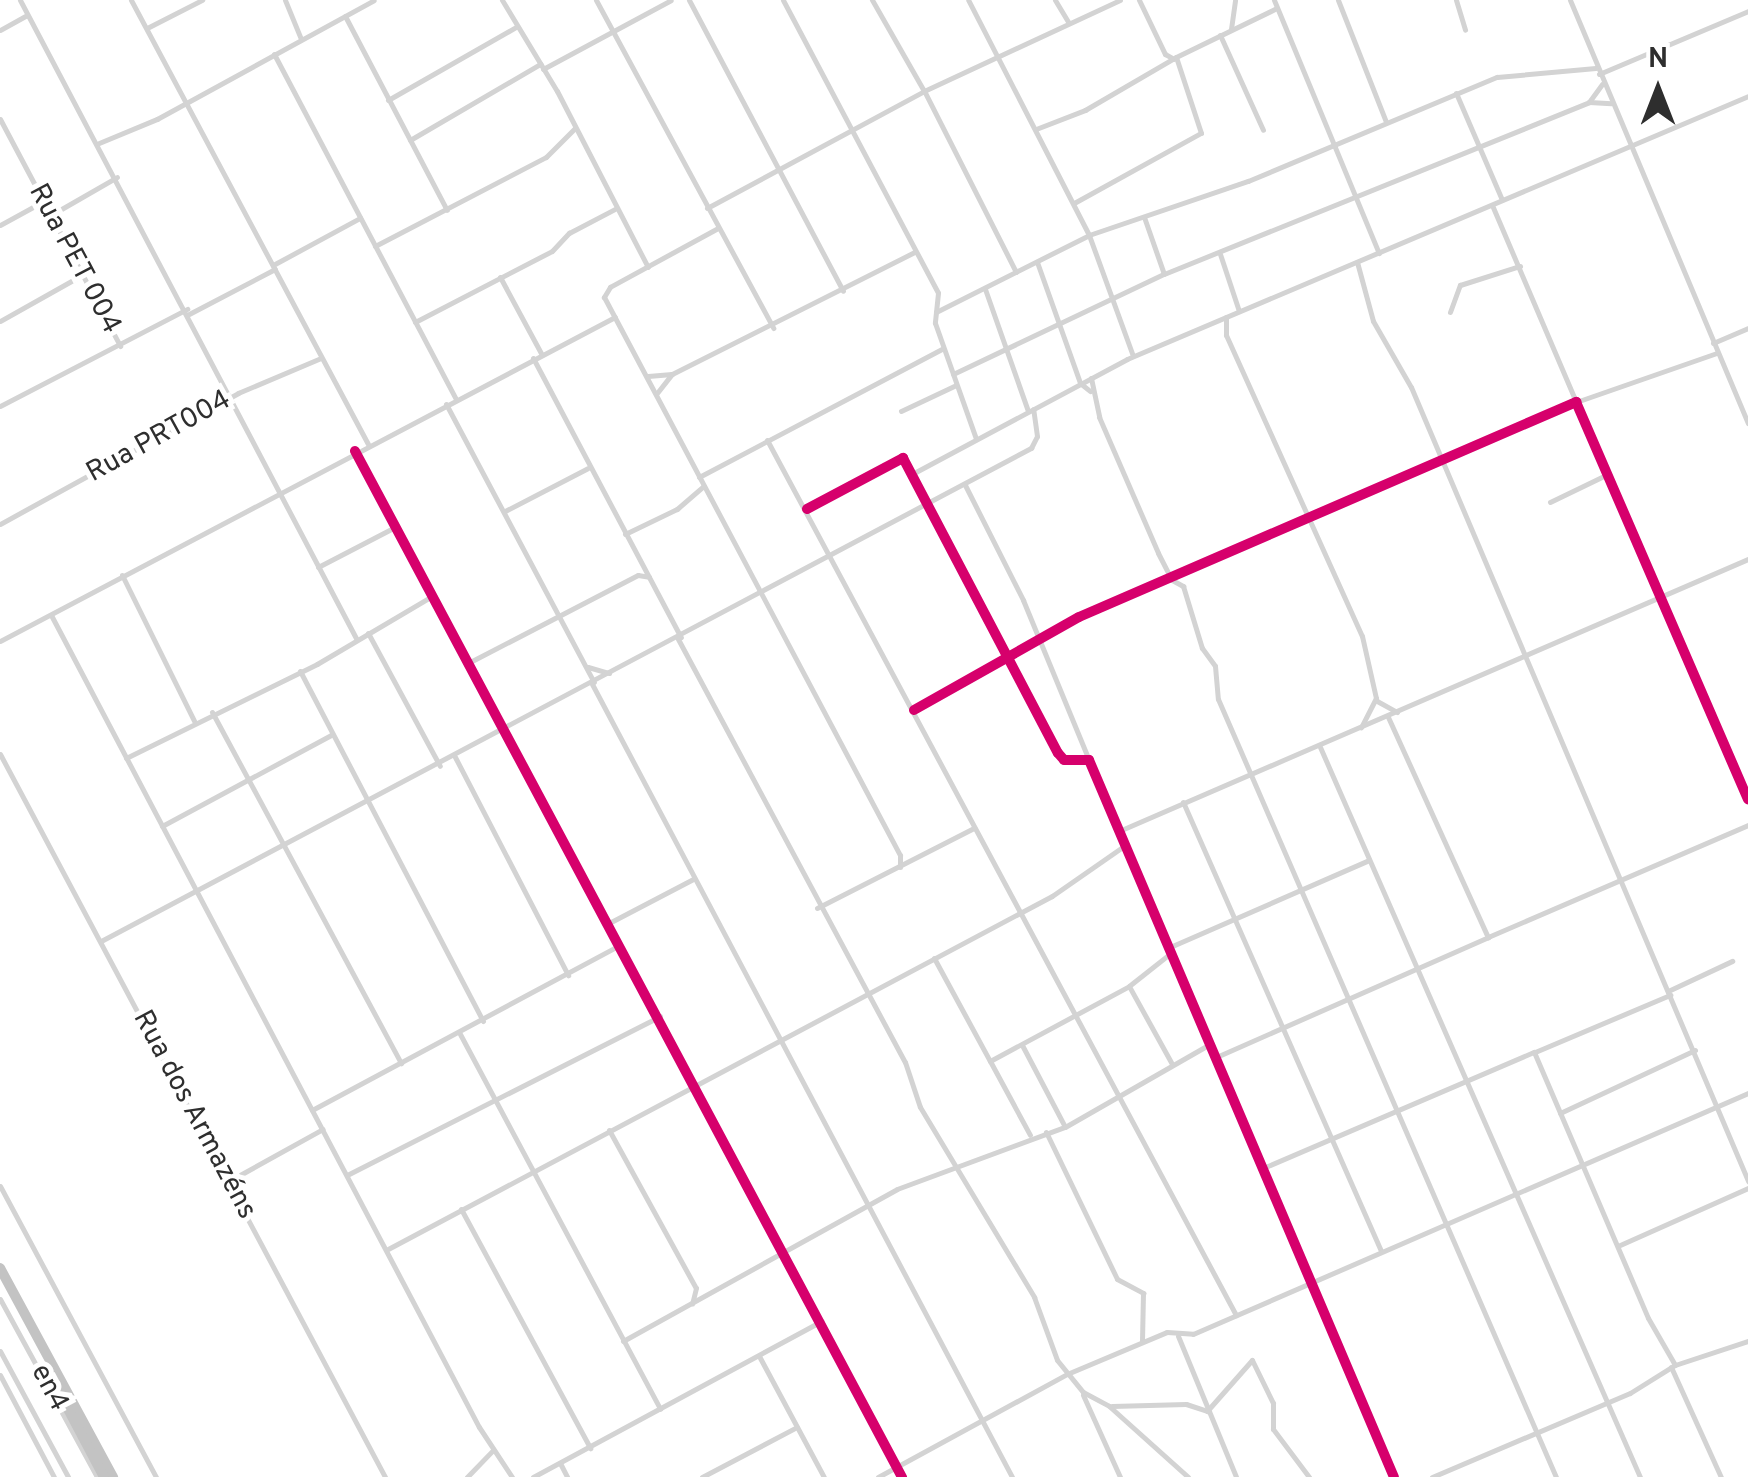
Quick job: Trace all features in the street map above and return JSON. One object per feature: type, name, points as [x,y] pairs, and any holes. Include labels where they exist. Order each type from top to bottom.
[{"type":"highway","points":[[0,1268],[113,1477]]},
{"type":"highway","points":[[0,1281],[104,1477]]},
{"type":"street","points":[[20,0],[188,311],[276,490],[357,640]]},
{"type":"street","points":[[131,0],[368,444]]},
{"type":"street","points":[[146,29],[202,0]]},
{"type":"street","points":[[285,0],[302,40]]},
{"type":"street","points":[[99,143],[186,102],[374,0]]},
{"type":"street","points":[[502,0],[542,66],[648,267]]},
{"type":"street","points":[[596,0],[773,328]]},
{"type":"street","points":[[410,140],[671,0]]},
{"type":"street","points":[[689,0],[843,291]]},
{"type":"street","points":[[783,0],[938,293],[936,312],[942,349],[976,439]]},
{"type":"street","points":[[872,0],[924,91],[1016,272]]},
{"type":"street","points":[[968,0],[1082,220],[1133,356]]},
{"type":"street","points":[[1055,0],[1068,22]]},
{"type":"street","points":[[707,208],[924,91],[1120,0]]},
{"type":"street","points":[[1074,203],[1201,133],[1173,59],[1165,54],[1140,0]]},
{"type":"street","points":[[1232,30],[1235,0]]},
{"type":"street","points":[[1274,0],[1354,200],[1379,252]]},
{"type":"street","points":[[1338,0],[1386,122]]},
{"type":"street","points":[[1456,0],[1465,30]]},
{"type":"street","points":[[1572,1],[1628,147],[1748,423]]},
{"type":"street","points":[[1036,129],[1277,8]]},
{"type":"street","points":[[936,312],[1103,230],[1332,146],[1456,93],[1513,72],[1597,71],[1748,11]]},
{"type":"street","points":[[0,30],[28,15]]},
{"type":"street","points":[[345,16],[447,210]]},
{"type":"street","points":[[388,100],[516,28]]},
{"type":"street","points":[[1220,35],[1263,130]]},
{"type":"street","points":[[274,54],[455,398]]},
{"type":"street","points":[[1162,66],[1165,54]]},
{"type":"street","points":[[1589,102],[1603,84]]},
{"type":"street","points":[[1456,93],[1502,200]]},
{"type":"street","points":[[912,474],[1133,356],[1748,96]]},
{"type":"street","points":[[952,375],[1006,347],[1056,330],[1058,323],[1164,274],[1589,102],[1611,103]]},
{"type":"street","name":"Rua PET 004","points":[[0,119],[3,132],[120,346]]},
{"type":"street","points":[[570,139],[575,128]]},
{"type":"street","points":[[375,246],[580,136]]},
{"type":"street","points":[[51,215],[117,177]]},
{"type":"street","points":[[0,225],[44,201]]},
{"type":"street","points":[[1492,204],[1748,799]]},
{"type":"street","points":[[415,322],[615,210]]},
{"type":"street","points":[[1144,217],[1164,274]]},
{"type":"street","points":[[0,406],[274,267],[360,218]]},
{"type":"street","points":[[1082,220],[1103,230]]},
{"type":"street","points":[[718,228],[606,290],[615,317],[900,855],[900,867]]},
{"type":"street","points":[[648,376],[672,374],[773,328],[915,252]]},
{"type":"street","points":[[1220,254],[1239,311]]},
{"type":"street","points":[[1037,262],[1080,384],[1090,392],[1172,580],[1183,586],[1202,648],[1215,666],[1216,693],[1556,1477]]},
{"type":"street","points":[[1357,262],[1373,321],[1404,372],[1747,1180],[1620,1245]]},
{"type":"street","points":[[1450,312],[1460,285],[1520,266]]},
{"type":"street","points":[[0,321],[82,274]]},
{"type":"street","points":[[500,277],[541,354]]},
{"type":"street","points":[[101,941],[440,766],[1034,445],[1030,410],[985,289]]},
{"type":"street","points":[[0,641],[276,490],[615,317]]},
{"type":"street","points":[[1226,317],[1226,335],[1362,636],[1376,698],[1359,730]]},
{"type":"street","points":[[1212,323],[1226,335]]},
{"type":"street","points":[[1713,343],[1748,328]]},
{"type":"street","points":[[699,477],[942,349]]},
{"type":"street","points":[[992,672],[1006,656],[1036,638],[1307,517],[1576,402],[1718,353]]},
{"type":"street","name":"Rua PRT004","points":[[0,524],[230,398],[322,358]]},
{"type":"street","points":[[533,358],[954,1166],[1034,1297],[1044,1337],[1083,1392],[1120,1477]]},
{"type":"street","points":[[658,393],[672,374]]},
{"type":"street","points":[[1090,392],[1092,378]]},
{"type":"street","points":[[900,411],[956,384]]},
{"type":"street","points":[[446,404],[588,667],[693,880],[1012,1477]]},
{"type":"street","points":[[768,440],[834,554],[974,828],[1236,1315]]},
{"type":"street","points":[[356,451],[902,1477]]},
{"type":"street","points":[[807,510],[900,458],[912,474],[1061,758],[1089,760]]},
{"type":"street","points":[[504,511],[588,468]]},
{"type":"street","points":[[1550,502],[1608,474]]},
{"type":"street","points":[[972,493],[976,478]]},
{"type":"street","points":[[965,484],[1172,949],[1208,1046],[1315,1282],[1394,1477]]},
{"type":"street","points":[[625,534],[677,509],[703,486]]},
{"type":"street","points":[[318,568],[396,526]]},
{"type":"street","points":[[1119,831],[1748,559]]},
{"type":"street","points":[[638,574],[641,564]]},
{"type":"street","points":[[470,662],[638,574],[649,577]]},
{"type":"street","points":[[122,575],[194,722]]},
{"type":"street","points":[[126,758],[300,671],[434,595]]},
{"type":"street","points":[[51,614],[493,1450],[512,1477]]},
{"type":"street","points":[[368,633],[440,766]]},
{"type":"street","points":[[588,667],[611,674]]},
{"type":"street","points":[[914,710],[992,672],[1014,670]]},
{"type":"street","points":[[300,671],[483,1021]]},
{"type":"street","points":[[1376,698],[1398,712]]},
{"type":"street","points":[[212,712],[402,1064]]},
{"type":"street","points":[[1388,717],[1488,938]]},
{"type":"street","points":[[162,826],[332,734]]},
{"type":"street","points":[[1320,747],[1640,1477]]},
{"type":"street","name":"Rua dos Armazéns","points":[[0,754],[385,1477]]},
{"type":"street","points":[[455,757],[568,975]]},
{"type":"street","points":[[1183,802],[1238,916],[1282,1030],[1380,1251]]},
{"type":"street","points":[[1214,1058],[1748,825]]},
{"type":"street","points":[[817,908],[974,828]]},
{"type":"street","points":[[388,1249],[1021,912],[1115,856],[1124,846]]},
{"type":"street","points":[[900,855],[910,861]]},
{"type":"street","points":[[1115,856],[1132,863]]},
{"type":"street","points":[[990,1061],[1129,986],[1172,949],[1370,859]]},
{"type":"street","points":[[609,923],[693,880]]},
{"type":"street","points":[[312,1110],[620,945]]},
{"type":"street","points":[[934,958],[1030,1136]]},
{"type":"street","points":[[1263,1168],[1669,993],[1732,960]]},
{"type":"street","points":[[1129,986],[1172,1064]]},
{"type":"street","points":[[347,1175],[660,1016]]},
{"type":"street","points":[[460,1034],[660,1409]]},
{"type":"street","points":[[1022,1045],[1065,1127]]},
{"type":"street","points":[[623,1341],[868,1206],[954,1166],[986,1160],[1030,1136],[1065,1127],[1208,1046]]},
{"type":"street","points":[[1560,1112],[1695,1050]]},
{"type":"street","points":[[1534,1052],[1721,1477]]},
{"type":"street","points":[[878,1477],[1067,1374],[1142,1342],[1236,1315],[1748,1093]]},
{"type":"street","points":[[230,1181],[322,1129]]},
{"type":"street","points":[[609,1130],[696,1288],[713,1294]]},
{"type":"street","points":[[1046,1132],[1117,1279],[1143,1293],[1142,1342]]},
{"type":"street","points":[[0,1186],[156,1477]]},
{"type":"street","points":[[1500,1200],[1522,1212]]},
{"type":"street","points":[[461,1208],[590,1448]]},
{"type":"street","points":[[692,1304],[696,1288]]},
{"type":"street","name":"en4","points":[[0,1299],[97,1477]]},
{"type":"street","points":[[533,1477],[821,1321]]},
{"type":"street","points":[[1178,1334],[1236,1477]]},
{"type":"street","points":[[1432,1477],[1605,1402],[1670,1368],[1748,1341]]},
{"type":"street","points":[[0,1352],[68,1477]]},
{"type":"street","points":[[759,1356],[824,1477]]},
{"type":"street","points":[[1209,1410],[1253,1360],[1273,1404],[1273,1429],[1308,1477]]},
{"type":"street","points":[[0,1375],[54,1477]]},
{"type":"street","points":[[1083,1392],[1109,1406],[1188,1477]]},
{"type":"street","points":[[1109,1406],[1186,1404],[1209,1410]]},
{"type":"street","points":[[702,1477],[798,1427]]},
{"type":"street","points":[[467,1477],[493,1450]]},
{"type":"street","points":[[560,1463],[567,1477]]},
{"type":"cycle path","points":[[914,710],[1079,617],[1576,402],[1748,799]]},
{"type":"cycle path","points":[[355,451],[902,1477]]},
{"type":"cycle path","points":[[807,509],[903,458],[1058,753],[1064,760],[1089,760],[1394,1477]]}]
